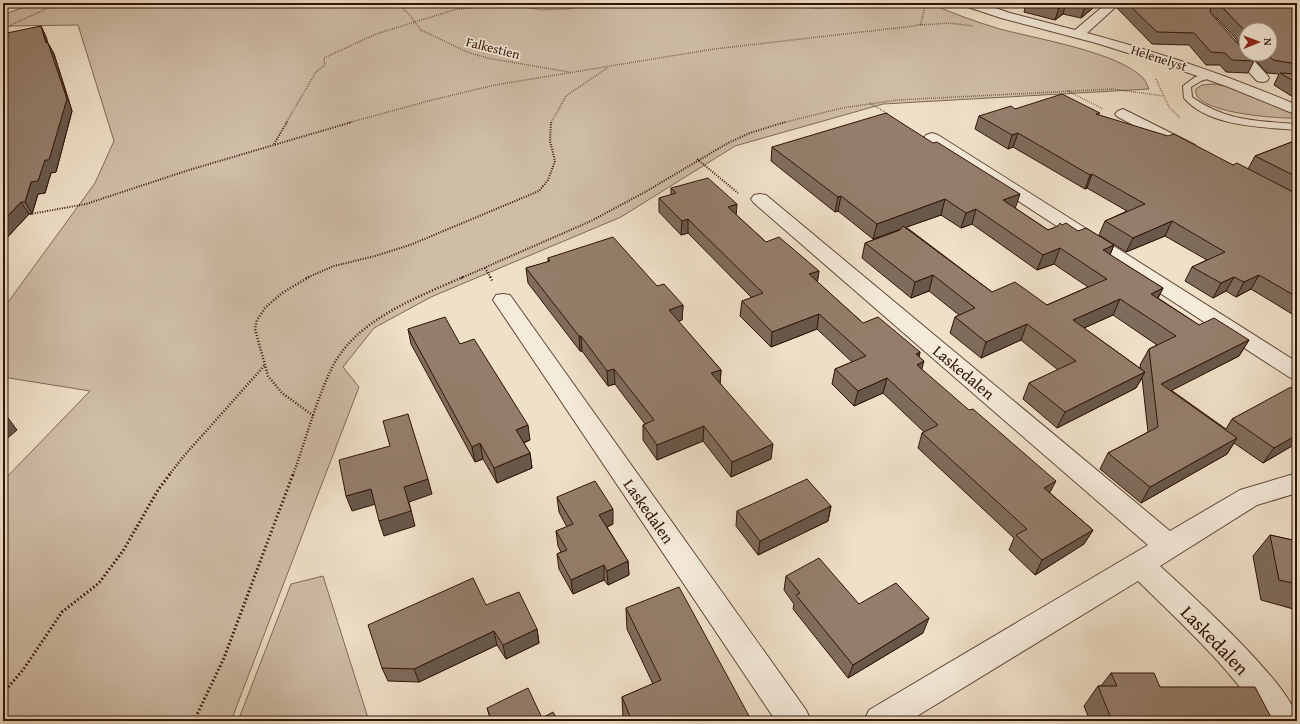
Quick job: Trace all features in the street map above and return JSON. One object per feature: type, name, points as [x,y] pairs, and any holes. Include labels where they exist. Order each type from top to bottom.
[{"type":"street","points":[[1078,34],[1114,3]]},
{"type":"street","name":"Helenelyst","points":[[976,4],[1004,15],[1120,46],[1210,75],[1297,110]]},
{"type":"street","points":[[1222,34],[1269,78],[1239,86]]},
{"type":"street","points":[[1123,114],[1200,153]]},
{"type":"street","points":[[932,138],[1297,372]]},
{"type":"street","name":"Laskedalen","points":[[760,199],[1168,546]]},
{"type":"street","name":"Laskedalen","points":[[503,300],[795,721]]},
{"type":"street","points":[[880,721],[1140,565],[1168,546],[1249,497],[1297,483]]},
{"type":"street","name":"Laskedalen","points":[[1140,565],[1224,646],[1261,688],[1284,721]]},
{"type":"lane","points":[[1210,75],[1198,79],[1187,86],[1188,98],[1201,109],[1221,118],[1244,122],[1297,127]]},
{"type":"path","points":[[3,32],[11,25],[59,3]]},
{"type":"path","name":"Falkestien","points":[[397,3],[409,14],[421,30],[467,52],[487,58],[575,73]]},
{"type":"path","points":[[274,144],[316,72],[325,65],[324,58],[376,34],[448,11],[472,7],[511,6],[552,10],[603,3]]},
{"type":"path","points":[[610,3],[639,6],[699,4],[757,6],[781,4],[815,8],[902,6],[925,7]]},
{"type":"path","points":[[24,216],[86,204],[274,144],[425,102],[495,85],[714,49],[914,26],[921,24],[924,18],[923,13],[925,7],[930,3]]},
{"type":"path","points":[[314,416],[282,393],[268,376],[255,329],[257,320],[265,308],[282,293],[305,279],[334,266],[375,256],[410,245],[539,191],[548,180],[556,161],[550,141],[551,121],[566,96],[609,67]]},
{"type":"path","points":[[194,721],[224,658],[274,527],[330,371],[342,352],[358,334],[375,321],[392,311],[610,212],[666,180],[697,159],[726,143],[749,133],[809,116],[870,102],[1068,91],[1121,90],[1163,96]]},
{"type":"path","points":[[1068,91],[1106,110],[1123,114]]},
{"type":"path","points":[[870,102],[889,115]]},
{"type":"path","points":[[697,159],[743,198],[760,199]]},
{"type":"path","points":[[3,693],[23,670],[62,612],[99,583],[118,558],[158,490],[183,457],[266,365]]},
{"type":"shaded area","points":[[34,3],[929,3],[1000,29],[1055,42],[1097,54],[1115,61],[1131,69],[1143,78],[1149,89],[883,104],[735,146],[621,217],[431,297],[374,328],[343,367],[359,387],[231,721],[3,721],[3,481],[90,391],[3,377],[3,309],[95,183],[114,141],[78,25],[9,26],[3,28],[3,15]]},
{"type":"shaded area","points":[[1214,84],[1230,87],[1296,115],[1297,118],[1256,116],[1221,109],[1207,104],[1198,97],[1196,89],[1202,85]]},
{"type":"shaded area","points":[[323,576],[369,721],[238,721],[291,584]]},
{"type":"building","points":[[1037,3],[1066,3],[1059,8]]},
{"type":"building","points":[[1070,3],[1090,3],[1085,7]]},
{"type":"building","points":[[1127,3],[1297,3],[1297,64],[1278,61],[1278,22],[1238,22],[1238,24],[1222,7],[1211,7],[1210,12],[1238,44],[1238,60],[1232,60],[1225,53],[1211,52],[1194,33],[1157,32]]},
{"type":"building","points":[[41,26],[67,99],[49,160],[45,160],[38,181],[31,182],[25,202],[21,202],[3,221],[3,37],[8,36],[7,33]]},
{"type":"building","points":[[1280,73],[1297,74],[1297,83]]},
{"type":"building","points":[[1062,94],[1100,113],[1096,114],[1168,136],[1174,134],[1233,165],[1237,163],[1297,194],[1297,297],[1259,275],[1244,282],[1234,277],[1221,283],[1192,267],[1225,252],[1172,221],[1133,238],[1105,221],[1145,204],[1092,174],[1090,175],[1018,133],[1012,135],[979,116],[1011,106],[1015,109]]},
{"type":"building","points":[[886,113],[933,143],[937,142],[1020,194],[1003,200],[1048,230],[1058,226],[1060,223],[1062,225],[1066,223],[1078,231],[1086,228],[1114,245],[1103,250],[1163,288],[1151,294],[1199,325],[1214,318],[1249,340],[1161,384],[1237,438],[1150,487],[1108,453],[1158,427],[1149,349],[1176,336],[1120,299],[1073,320],[1145,372],[1065,412],[1029,383],[1076,361],[1027,324],[986,342],[955,317],[975,308],[933,275],[915,282],[865,243],[900,230],[903,226],[992,292],[1015,282],[1047,305],[1107,279],[1060,248],[1043,255],[976,209],[966,213],[945,199],[877,224],[841,196],[838,197],[772,147]]},
{"type":"building","points":[[1297,140],[1297,177],[1255,156]]},
{"type":"building","points":[[708,178],[737,204],[728,207],[766,242],[779,237],[819,271],[809,274],[863,323],[878,317],[920,352],[916,354],[924,361],[917,365],[969,410],[973,409],[1056,481],[1044,488],[1093,530],[1042,560],[1016,535],[1027,529],[922,433],[938,425],[887,378],[858,391],[835,369],[866,356],[819,314],[772,332],[742,301],[763,293],[688,219],[682,221],[659,198],[676,193],[671,188]]},
{"type":"building","points":[[613,237],[657,286],[664,284],[683,305],[669,310],[721,370],[711,373],[773,444],[732,462],[704,426],[657,445],[643,425],[654,420],[614,369],[607,371],[526,268],[550,261],[548,258]]},
{"type":"building","points":[[445,317],[460,344],[474,339],[528,425],[516,430],[530,453],[494,468],[480,443],[472,447],[408,329]]},
{"type":"building","points":[[1297,386],[1297,435],[1274,448],[1232,419],[1289,388]]},
{"type":"building","points":[[408,414],[428,479],[404,487],[411,511],[379,521],[371,489],[346,496],[339,460],[390,446],[383,421]]},
{"type":"building","points":[[807,479],[831,506],[760,541],[737,511]]},
{"type":"building","points":[[595,481],[613,509],[599,515],[628,561],[607,571],[604,565],[571,580],[557,554],[567,550],[556,531],[573,524],[557,497]]},
{"type":"building","points":[[1270,535],[1297,541],[1297,584],[1279,580]]},
{"type":"building","points":[[819,558],[859,604],[896,583],[929,618],[853,665],[796,595],[800,593],[786,576]]},
{"type":"building","points":[[473,578],[486,605],[519,592],[537,629],[503,645],[494,631],[414,669],[382,668],[368,625]]},
{"type":"building","points":[[679,587],[749,716],[737,721],[632,721],[622,697],[661,680],[626,608]]},
{"type":"building","points":[[1111,673],[1154,673],[1160,687],[1255,687],[1273,721],[1112,721],[1098,686],[1117,686]]},
{"type":"building","points":[[528,688],[542,718],[553,712],[558,721],[492,721],[487,708]]}]
